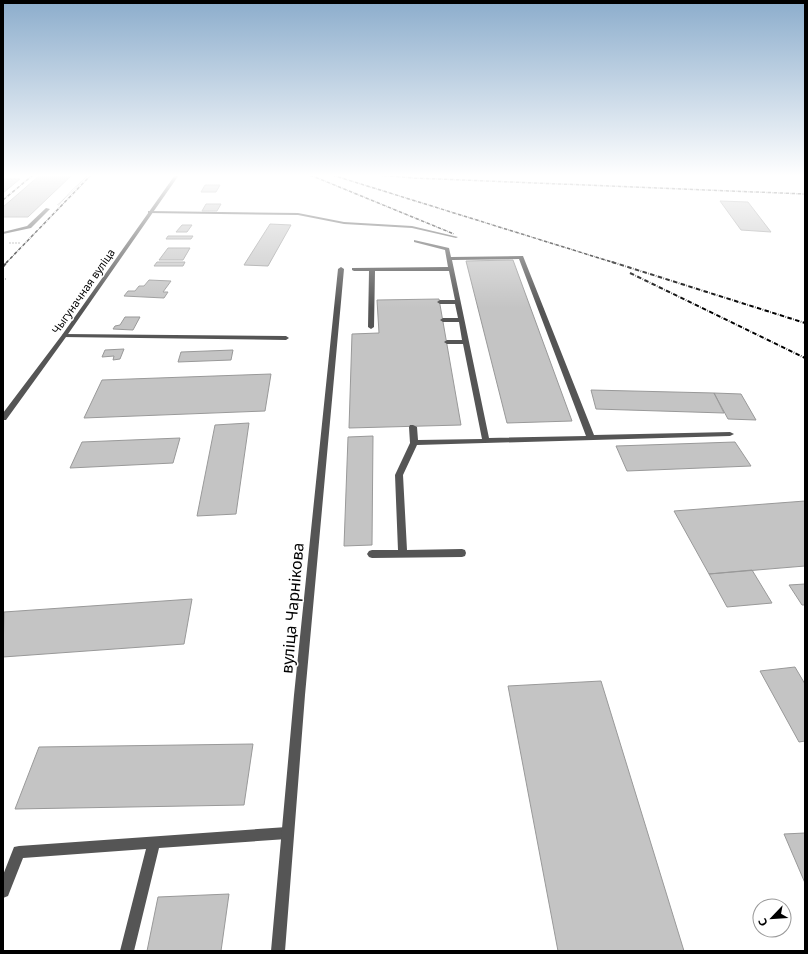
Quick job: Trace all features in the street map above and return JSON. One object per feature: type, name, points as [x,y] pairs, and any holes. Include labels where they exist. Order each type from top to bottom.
[{"type":"street","points":[[3,233],[29,227],[37,220]]},
{"type":"street","name":"Чыгуначная вуліца","points":[[3,418],[64,336],[145,220]]},
{"type":"street","points":[[323,220],[344,224],[412,227],[456,237]]},
{"type":"street","points":[[416,241],[447,249],[486,441]]},
{"type":"street","points":[[449,258],[521,257],[591,438]]},
{"type":"street","name":"вуліца Чарнікова","points":[[278,951],[287,833],[317,503],[341,269]]},
{"type":"street","points":[[354,269],[451,269]]},
{"type":"street","points":[[371,327],[372,269]]},
{"type":"street","points":[[440,302],[458,302]]},
{"type":"street","points":[[443,320],[462,320]]},
{"type":"street","points":[[64,336],[286,338]]},
{"type":"street","points":[[447,342],[466,342]]},
{"type":"street","points":[[403,554],[399,475],[414,443],[412,426]]},
{"type":"street","points":[[414,443],[730,434]]},
{"type":"street","points":[[372,554],[462,553]]},
{"type":"street","points":[[3,891],[19,852],[287,833]]},
{"type":"street","points":[[127,951],[154,842]]},
{"type":"building","points":[[733,220],[761,220],[771,232],[741,230]]},
{"type":"building","points":[[270,224],[291,225],[268,266],[244,265]]},
{"type":"building","points":[[182,225],[192,225],[187,232],[176,232]]},
{"type":"building","points":[[168,236],[193,236],[191,239],[166,239]]},
{"type":"building","points":[[168,248],[190,248],[183,260],[159,260]]},
{"type":"building","points":[[513,260],[572,421],[507,423],[466,261]]},
{"type":"building","points":[[157,262],[185,262],[183,266],[154,266]]},
{"type":"building","points":[[149,280],[171,281],[163,292],[168,292],[164,298],[124,296],[128,291],[135,291],[139,286],[144,286]]},
{"type":"building","points":[[439,299],[461,425],[349,428],[352,334],[379,333],[377,300]]},
{"type":"building","points":[[125,317],[140,317],[133,330],[113,329],[115,326],[120,325]]},
{"type":"building","points":[[124,349],[120,359],[113,360],[114,356],[102,357],[105,350]]},
{"type":"building","points":[[233,350],[231,360],[178,362],[181,352]]},
{"type":"building","points":[[271,374],[265,411],[84,418],[102,380]]},
{"type":"building","points":[[591,390],[714,393],[724,413],[596,409]]},
{"type":"building","points":[[714,393],[741,394],[756,420],[728,419]]},
{"type":"building","points":[[249,423],[236,514],[197,516],[215,425]]},
{"type":"building","points":[[373,436],[372,545],[344,546],[348,437]]},
{"type":"building","points":[[180,438],[173,463],[70,468],[82,442]]},
{"type":"building","points":[[735,442],[751,466],[627,471],[616,446]]},
{"type":"building","points":[[805,501],[805,566],[709,574],[674,511]]},
{"type":"building","points":[[752,570],[772,603],[727,607],[709,574]]},
{"type":"building","points":[[805,584],[805,605],[802,605],[789,585]]},
{"type":"building","points":[[192,599],[184,644],[3,657],[4,612]]},
{"type":"building","points":[[795,667],[805,684],[805,741],[799,742],[760,671]]},
{"type":"building","points":[[601,681],[684,951],[558,951],[508,686]]},
{"type":"building","points":[[253,744],[244,805],[15,809],[39,747]]},
{"type":"building","points":[[805,833],[805,883],[784,834]]},
{"type":"building","points":[[229,894],[221,951],[147,951],[158,897]]},
{"type":"railway","points":[[6,263],[48,220]]},
{"type":"railway","points":[[419,220],[454,234]]},
{"type":"railway","points":[[475,220],[615,263]]},
{"type":"railway","points":[[3,267],[7,262]]},
{"type":"railway","points":[[612,262],[805,323]]},
{"type":"railway","points":[[630,273],[805,358]]}]
